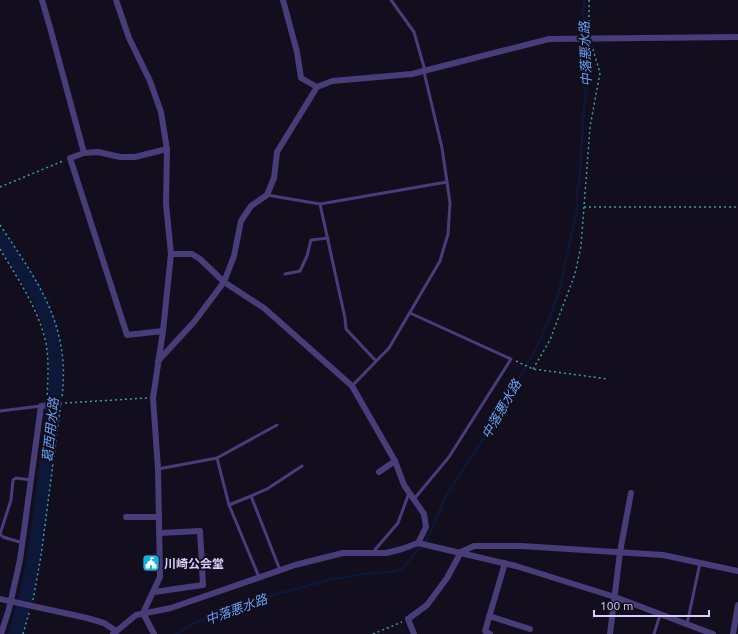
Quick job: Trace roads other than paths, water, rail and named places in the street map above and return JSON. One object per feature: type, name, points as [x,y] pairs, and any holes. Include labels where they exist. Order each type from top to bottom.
[{"type":"street","points":[[42,0],[84,153]]},
{"type":"street","points":[[116,0],[161,112],[167,149],[166,204],[171,254],[163,331],[152,398],[158,469],[160,577],[143,613]]},
{"type":"street","points":[[283,0],[297,52],[301,78],[316,87]]},
{"type":"street","points":[[158,362],[194,322],[224,282],[234,256],[240,221],[251,206],[267,195],[274,178],[276,152],[316,87],[332,81],[412,74],[549,39],[738,37]]},
{"type":"street","points":[[163,331],[127,335],[70,158],[84,153],[98,152],[120,157],[135,156],[167,149]]},
{"type":"street","points":[[171,254],[192,254],[200,259],[224,282],[264,308],[352,386],[395,461],[404,486],[424,514],[426,527],[418,543]]},
{"type":"street","points":[[1,634],[11,601],[23,543],[41,406],[48,402],[61,404]]},
{"type":"street","points":[[378,472],[395,461]]},
{"type":"street","points":[[610,634],[620,552],[632,493]]},
{"type":"street","points":[[126,517],[159,517]]},
{"type":"street","points":[[154,592],[203,585],[200,531],[159,533]]},
{"type":"street","points":[[0,599],[19,603],[31,602],[98,621],[104,623],[114,633],[136,615],[171,608],[295,564],[343,553],[386,553],[418,543],[461,552],[505,564],[615,597],[713,634]]},
{"type":"street","points":[[414,634],[408,620],[427,605],[447,578],[461,552],[474,546],[521,546],[663,555],[738,571]]},
{"type":"street","points":[[490,634],[485,631],[505,564]]},
{"type":"street","points":[[733,634],[738,605]]},
{"type":"street","points":[[143,613],[154,634]]},
{"type":"street","points":[[489,616],[530,629]]},
{"type":"lane","points":[[352,386],[389,348],[440,261],[448,234],[450,203],[442,148],[418,42],[414,32],[391,0]]},
{"type":"lane","points":[[267,195],[320,204],[447,182]]},
{"type":"lane","points":[[320,204],[345,318],[346,329],[376,362]]},
{"type":"lane","points":[[285,274],[300,271],[307,256],[311,240],[328,238]]},
{"type":"lane","points":[[410,313],[511,359],[449,457],[414,499]]},
{"type":"lane","points":[[0,411],[41,406]]},
{"type":"lane","points":[[158,469],[217,458],[277,425]]},
{"type":"lane","points":[[217,458],[229,505],[259,577]]},
{"type":"lane","points":[[229,505],[267,489],[302,466]]},
{"type":"lane","points":[[23,543],[3,537],[0,534],[10,504],[13,480],[16,478],[31,480]]},
{"type":"lane","points":[[372,553],[398,523],[409,493]]},
{"type":"lane","points":[[251,496],[280,570]]},
{"type":"lane","points":[[687,624],[700,563]]},
{"type":"lane","points":[[654,634],[660,615]]},
{"type":"waterway","name":"中落悪水路","points":[[176,634],[215,614],[277,594],[333,579],[371,573],[391,572],[402,569],[428,538],[446,496],[496,420],[536,348],[549,320],[559,291],[577,211],[577,188],[579,188],[584,108],[588,72],[586,45],[583,32],[584,0]]},
{"type":"waterway","name":"葛西用水路","points":[[0,237],[35,291],[46,314],[54,342],[56,376],[54,408],[39,525],[32,569],[22,613],[15,634]]},
{"type":"place","name":"川崎公会堂","points":[[151,563]]}]
